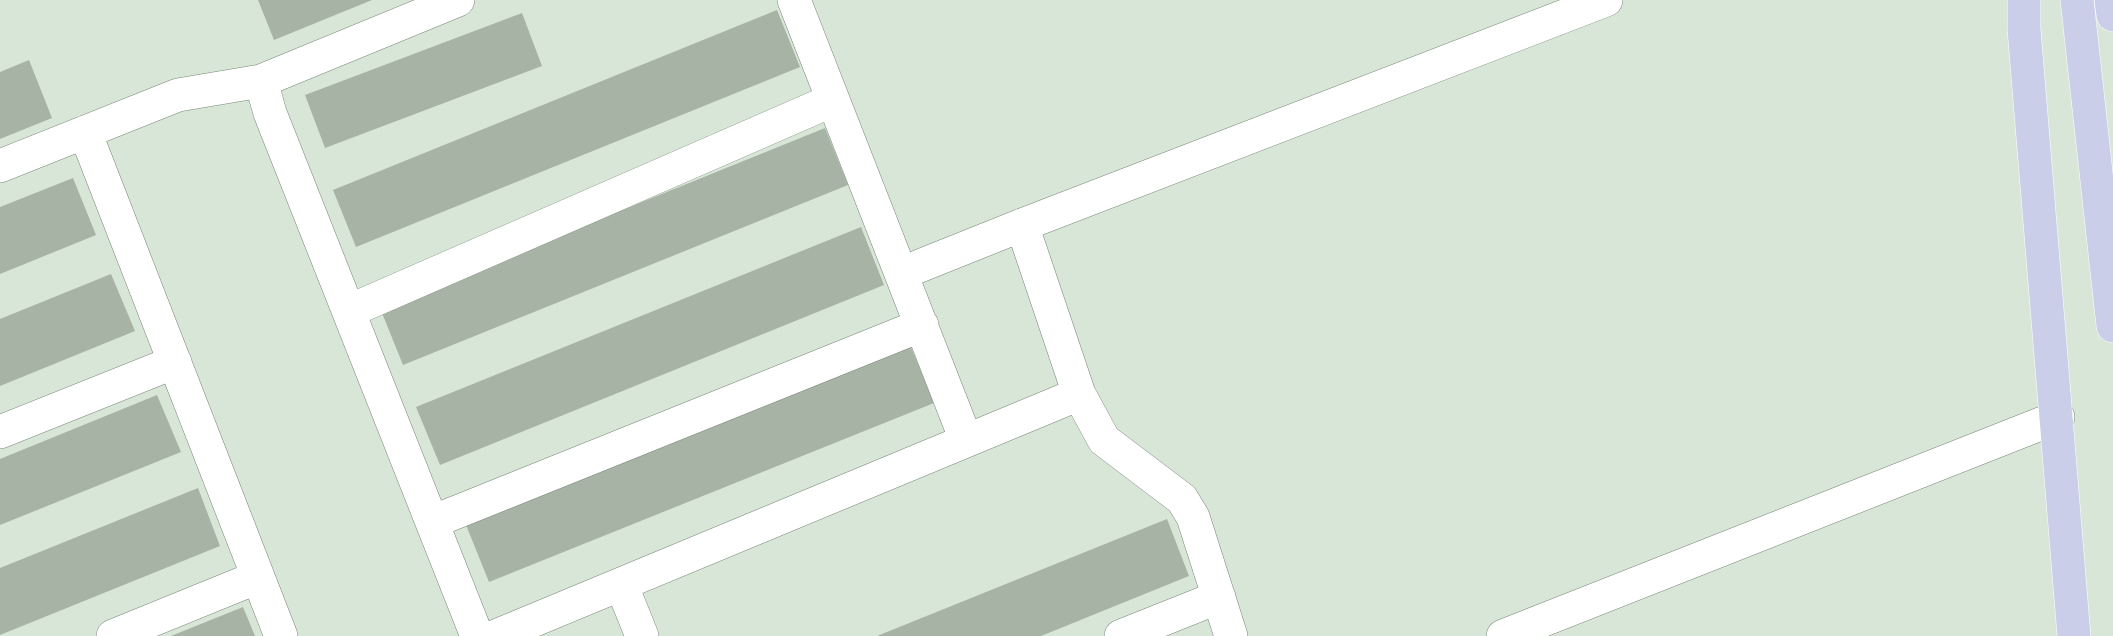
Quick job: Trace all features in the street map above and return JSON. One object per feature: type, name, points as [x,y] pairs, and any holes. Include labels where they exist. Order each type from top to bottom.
[{"type":"highway","points":[[2024,0],[2024,29],[2058,417],[2074,636]]},
{"type":"highway","points":[[2112,0],[2113,15]]},
{"type":"highway","points":[[2077,1],[2113,326]]},
{"type":"street","points":[[0,166],[178,95],[261,81],[458,0]]},
{"type":"street","points":[[794,0],[966,440]]},
{"type":"street","points":[[902,273],[1606,0]]},
{"type":"street","points":[[261,81],[270,113],[477,636]]},
{"type":"street","points":[[349,311],[833,100]]},
{"type":"street","points":[[85,132],[281,636]]},
{"type":"street","points":[[1022,225],[1078,394],[1104,440],[1182,500],[1193,516],[1231,636]]},
{"type":"street","points":[[432,522],[922,325]]},
{"type":"street","points":[[0,432],[175,362]]},
{"type":"street","points":[[496,636],[1078,394]]},
{"type":"street","points":[[1503,636],[2058,417]]},
{"type":"street","points":[[113,636],[258,577]]},
{"type":"street","points":[[621,584],[642,636]]},
{"type":"street","points":[[1121,636],[1219,597]]},
{"type":"building","points":[[258,0],[372,0],[274,40]]},
{"type":"building","points":[[777,10],[800,67],[356,247],[333,190]]},
{"type":"building","points":[[522,13],[542,66],[325,148],[305,95]]},
{"type":"building","points":[[29,60],[52,118],[0,139],[0,72]]},
{"type":"building","points":[[825,128],[848,185],[403,365],[380,308]]},
{"type":"building","points":[[73,178],[96,235],[0,274],[0,207]]},
{"type":"building","points":[[861,227],[884,285],[440,465],[416,407]]},
{"type":"building","points":[[111,274],[135,331],[0,386],[0,319]]},
{"type":"building","points":[[910,345],[934,403],[489,582],[466,525]]},
{"type":"building","points":[[157,395],[181,452],[0,525],[0,459]]},
{"type":"building","points":[[198,488],[220,546],[0,635],[0,568]]},
{"type":"building","points":[[1167,519],[1189,576],[1041,636],[877,636]]},
{"type":"building","points":[[243,607],[255,636],[171,636]]}]
